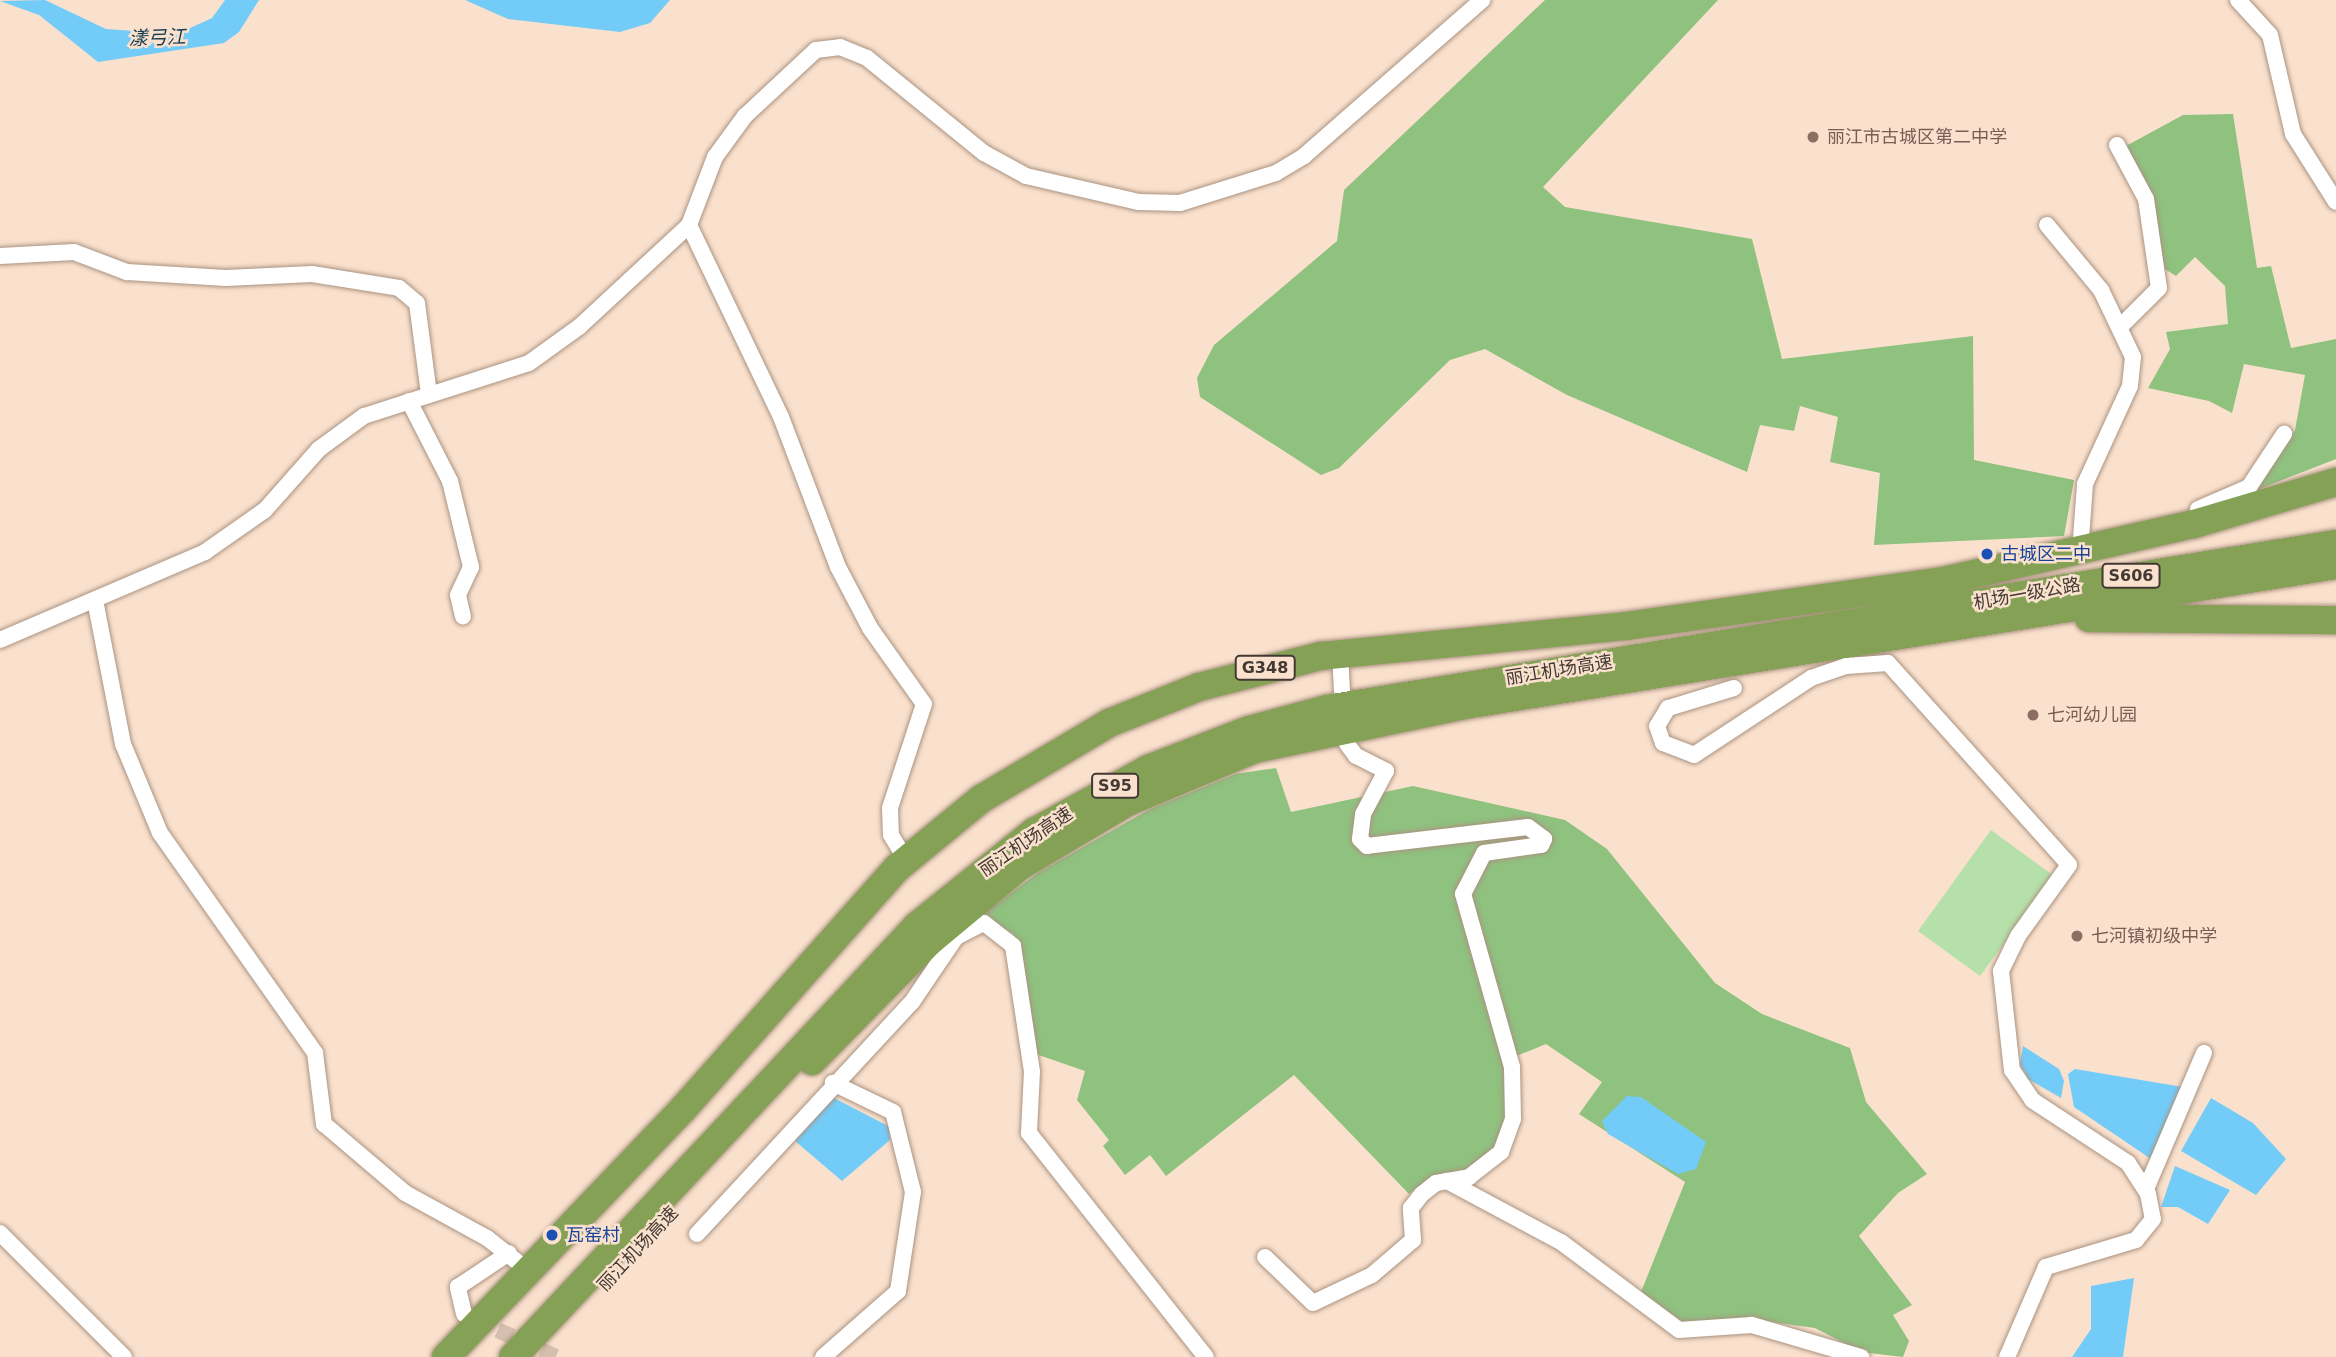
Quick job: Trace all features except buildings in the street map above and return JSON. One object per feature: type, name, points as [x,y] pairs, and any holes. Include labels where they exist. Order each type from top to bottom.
[{"type":"highway","name":"G348","points":[[446,1357],[519,1262],[906,860],[981,799],[1109,723],[1217,681],[1340,653],[1722,620],[1943,581],[2080,552],[2336,482]]},
{"type":"highway","points":[[1928,621],[2190,545],[2336,498]]},
{"type":"highway","name":"机场一级公路","points":[[1928,621],[2336,544]]},
{"type":"highway","name":"机场一级公路","points":[[1928,621],[2336,565]]},
{"type":"highway","points":[[1928,621],[2076,618],[2336,620]]},
{"type":"highway","name":"丽江机场高速","points":[[513,1357],[917,926],[1008,850],[1118,784],[1211,743],[1327,709],[1928,621]]},
{"type":"highway","name":"丽江机场高速","points":[[538,1357],[906,964],[1020,866],[1128,802],[1218,762],[1331,729],[1928,621]]},
{"type":"street","points":[[0,640],[153,579],[221,542],[265,510],[331,438],[363,416],[429,394],[508,374],[549,350],[690,225],[715,157],[746,116],[816,50],[840,47],[867,58],[984,153],[1026,176],[1139,202],[1180,203],[1276,173],[1304,156],[1482,0]]},
{"type":"street","points":[[2238,0],[2270,35],[2293,134],[2336,202]]},
{"type":"street","points":[[2118,145],[2146,200],[2159,283],[2151,303],[2121,326]]},
{"type":"street","points":[[690,225],[780,417],[838,567],[870,628],[924,704],[890,808],[891,835],[906,860]]},
{"type":"street","points":[[2047,225],[2101,290],[2131,347],[2132,376],[2085,484],[2080,552]]},
{"type":"street","points":[[0,256],[74,252],[127,272],[226,278],[304,273],[398,288],[417,303],[429,394]]},
{"type":"street","points":[[410,401],[453,493],[471,567],[458,595],[463,616]]},
{"type":"street","points":[[2156,533],[2164,522],[2249,487],[2284,434]]},
{"type":"street","points":[[95,600],[123,744],[160,833],[315,1053],[324,1124],[405,1193],[519,1262]]},
{"type":"street","points":[[1340,653],[1342,690]]},
{"type":"street","points":[[1734,688],[1668,708],[1657,726],[1663,743],[1695,755],[1811,678],[1846,666],[1888,663],[2069,865],[2018,936],[2001,971],[2012,1070],[2032,1100],[2111,1147],[2146,1189],[2154,1213],[2146,1234],[2046,1267],[2007,1357]]},
{"type":"street","points":[[1265,1257],[1313,1303],[1372,1275],[1413,1240],[1411,1208],[1433,1185],[1469,1177],[1501,1152],[1513,1119],[1512,1067],[1464,908],[1465,883],[1487,851],[1541,845],[1544,839],[1528,827],[1367,846],[1360,825],[1386,771],[1356,756],[1348,744]]},
{"type":"street","points":[[696,1234],[833,1083],[912,1002],[961,932],[984,923],[1001,933],[1013,946],[1032,1071],[1030,1132],[1206,1357]]},
{"type":"street","points":[[2146,1189],[2203,1053]]},
{"type":"street","points":[[823,1357],[898,1291],[913,1192],[893,1112],[833,1083]]},
{"type":"street","points":[[1447,1181],[1561,1242],[1679,1330],[1752,1325],[1861,1357]]},
{"type":"street","points":[[0,1233],[124,1357]]},
{"type":"street","points":[[464,1314],[458,1287],[519,1262]]},
{"type":"green space","points":[[1545,0],[1718,0],[1543,187],[1565,207],[1752,239],[1782,359],[1973,336],[1974,460],[2074,480],[2064,536],[1874,545],[1880,473],[1830,462],[1838,417],[1800,406],[1794,431],[1760,425],[1747,472],[1567,395],[1485,349],[1450,360],[1339,468],[1321,475],[1200,397],[1197,378],[1214,345],[1337,241],[1344,190]]},
{"type":"green space","points":[[2233,114],[2257,268],[2271,266],[2291,348],[2336,339],[2336,459],[2257,490],[2295,430],[2305,375],[2244,364],[2232,413],[2209,401],[2148,388],[2170,349],[2166,332],[2228,324],[2225,286],[2195,257],[2176,276],[2163,268],[2126,146],[2183,115]]},
{"type":"green space","points":[[1276,768],[1291,812],[1413,786],[1565,820],[1607,849],[1715,983],[1762,1014],[1850,1048],[1866,1102],[1927,1174],[1898,1193],[1859,1236],[1912,1305],[1893,1315],[1909,1341],[1903,1357],[1861,1352],[1815,1328],[1748,1319],[1691,1328],[1641,1292],[1685,1182],[1579,1114],[1602,1082],[1546,1044],[1504,1061],[1511,1093],[1497,1149],[1455,1177],[1432,1176],[1409,1194],[1294,1075],[1166,1176],[1150,1155],[1125,1175],[1103,1146],[1109,1140],[1077,1100],[1085,1071],[1030,1052],[1020,949],[1013,934],[982,915],[1039,872],[1150,809],[1235,774]]},
{"type":"green space","points":[[1991,830],[2054,876],[1980,976],[1918,931]]},
{"type":"water","name":"漾弓江","points":[[45,0],[106,29],[177,34],[212,18],[225,0],[259,0],[239,32],[224,43],[98,62],[39,15],[0,1]]},
{"type":"water","points":[[465,0],[670,0],[650,23],[620,32],[508,19]]},
{"type":"water","points":[[2023,1046],[2059,1069],[2064,1081],[2061,1098],[2028,1079],[2020,1064]]},
{"type":"water","points":[[2075,1069],[2183,1087],[2154,1161],[2074,1107],[2068,1074]]},
{"type":"water","points":[[1627,1096],[1641,1097],[1706,1142],[1696,1169],[1678,1174],[1608,1134],[1602,1121]]},
{"type":"water","points":[[834,1098],[890,1127],[890,1140],[842,1181],[795,1141]]},
{"type":"water","points":[[2211,1098],[2253,1123],[2286,1159],[2256,1195],[2181,1151]]},
{"type":"water","points":[[2175,1166],[2230,1190],[2208,1224],[2178,1207],[2161,1207]]},
{"type":"water","points":[[2134,1278],[2123,1357],[2072,1357],[2091,1329],[2091,1286]]},
{"type":"tunnel","points":[[476,1320],[556,1357]]},
{"type":"place","name":"丽江市古城区第二中学","points":[[1813,137]]},
{"type":"place","name":"古城区二中","points":[[1987,554]]},
{"type":"place","name":"七河幼儿园","points":[[2033,715]]},
{"type":"place","name":"七河镇初级中学","points":[[2077,936]]},
{"type":"place","name":"瓦窑村","points":[[552,1235]]}]
